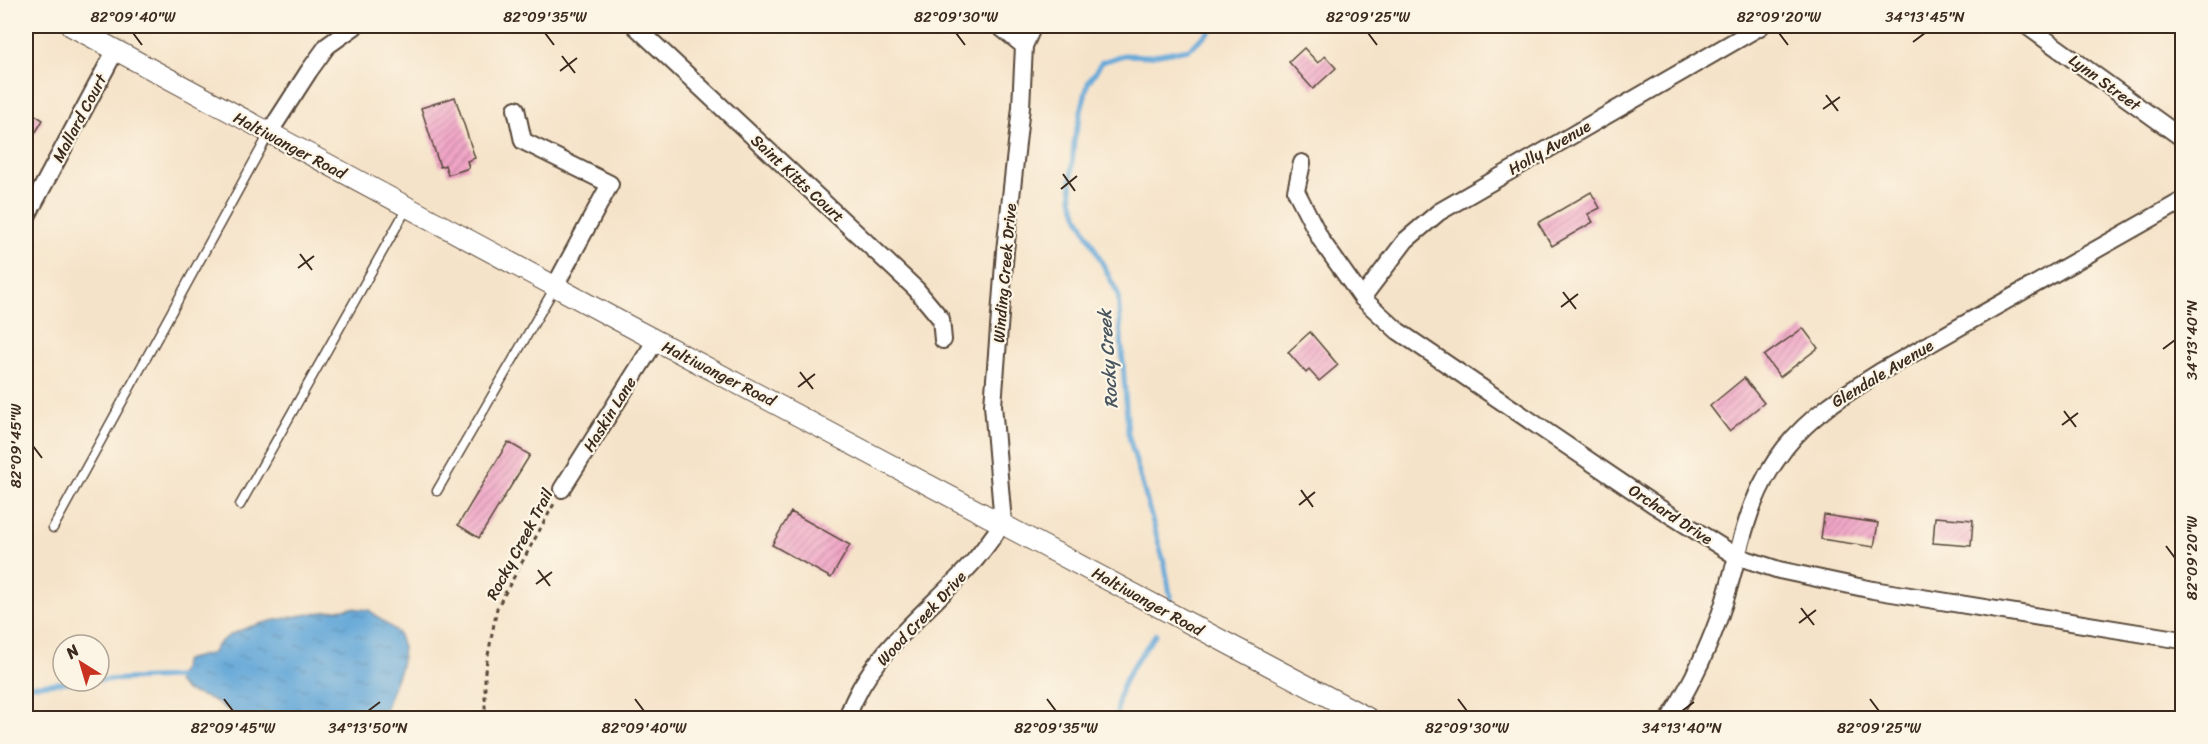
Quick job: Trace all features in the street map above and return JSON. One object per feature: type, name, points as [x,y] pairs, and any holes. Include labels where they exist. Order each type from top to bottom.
[{"type":"street","name":"Haltiwanger Road","points":[[71,26],[1368,718]]},
{"type":"street","points":[[270,134],[327,46],[355,26]]},
{"type":"street","name":"Saint Kitts Court","points":[[635,26],[916,289],[941,319],[943,340]]},
{"type":"street","points":[[999,26],[1024,46]]},
{"type":"street","name":"Winding Creek Drive","points":[[1003,523],[993,405],[1005,251],[1021,107],[1024,46],[1033,26]]},
{"type":"street","name":"Holly Avenue","points":[[1362,298],[1406,240],[1439,212],[1761,26]]},
{"type":"street","name":"Lynn Street","points":[[2027,26],[2182,138]]},
{"type":"street","name":"Mallard Court","points":[[26,218],[115,51]]},
{"type":"street","points":[[516,109],[523,141],[610,184],[555,286]]},
{"type":"street","name":"Orchard Drive","points":[[1302,163],[1296,190],[1320,240],[1362,298],[1398,331],[1653,504],[1736,556],[1779,570],[1874,590],[2182,640]]},
{"type":"street","name":"Glendale Avenue","points":[[1670,718],[1700,662],[1724,604],[1749,513],[1766,476],[1785,448],[1817,414],[1880,372],[2182,201]]},
{"type":"street","name":"Haskin Lane","points":[[562,489],[656,340]]},
{"type":"street","name":"Wood Creek Drive","points":[[847,718],[871,672],[906,630],[975,560],[1003,523]]},
{"type":"lane","points":[[53,528],[270,134]]},
{"type":"lane","points":[[240,506],[408,207]]},
{"type":"lane","points":[[436,491],[555,286]]},
{"type":"path","name":"Rocky Creek Trail","points":[[484,718],[485,671],[497,608],[562,489]]},
{"type":"water","points":[[351,608],[369,610],[398,633],[403,647],[401,666],[382,718],[241,718],[211,699],[186,691],[177,682],[185,660],[213,653],[220,642],[234,633],[274,620]]},
{"type":"building","points":[[1304,48],[1318,63],[1325,56],[1336,68],[1313,89],[1289,62]]},
{"type":"building","points":[[455,97],[475,158],[467,161],[469,168],[448,175],[445,165],[440,167],[421,108]]},
{"type":"building","points":[[26,109],[43,120],[26,149]]},
{"type":"building","points":[[1591,192],[1600,208],[1588,214],[1593,222],[1552,246],[1538,223]]},
{"type":"building","points":[[1803,328],[1818,348],[1780,377],[1764,356]]},
{"type":"building","points":[[1310,332],[1338,365],[1319,381],[1309,370],[1306,373],[1288,352]]},
{"type":"building","points":[[1744,378],[1764,403],[1729,431],[1710,406]]},
{"type":"building","points":[[508,442],[530,455],[479,538],[458,525]]},
{"type":"building","points":[[791,512],[850,545],[831,578],[772,545]]},
{"type":"building","points":[[1824,515],[1878,523],[1874,547],[1821,539]]},
{"type":"building","points":[[1935,517],[1973,520],[1971,546],[1933,543]]},
{"type":"waterway","name":"Rocky Creek","points":[[1172,605],[1165,566],[1128,433],[1118,294],[1078,216],[1072,199],[1071,181],[1074,140],[1088,83],[1102,62],[1124,55],[1148,56],[1189,49],[1210,31],[1212,26]]},
{"type":"waterway","name":"Rocky Creek","points":[[1118,718],[1119,695],[1123,684],[1156,634]]},
{"type":"waterway","points":[[111,680],[179,677]]},
{"type":"waterway","points":[[26,686],[51,684]]}]
